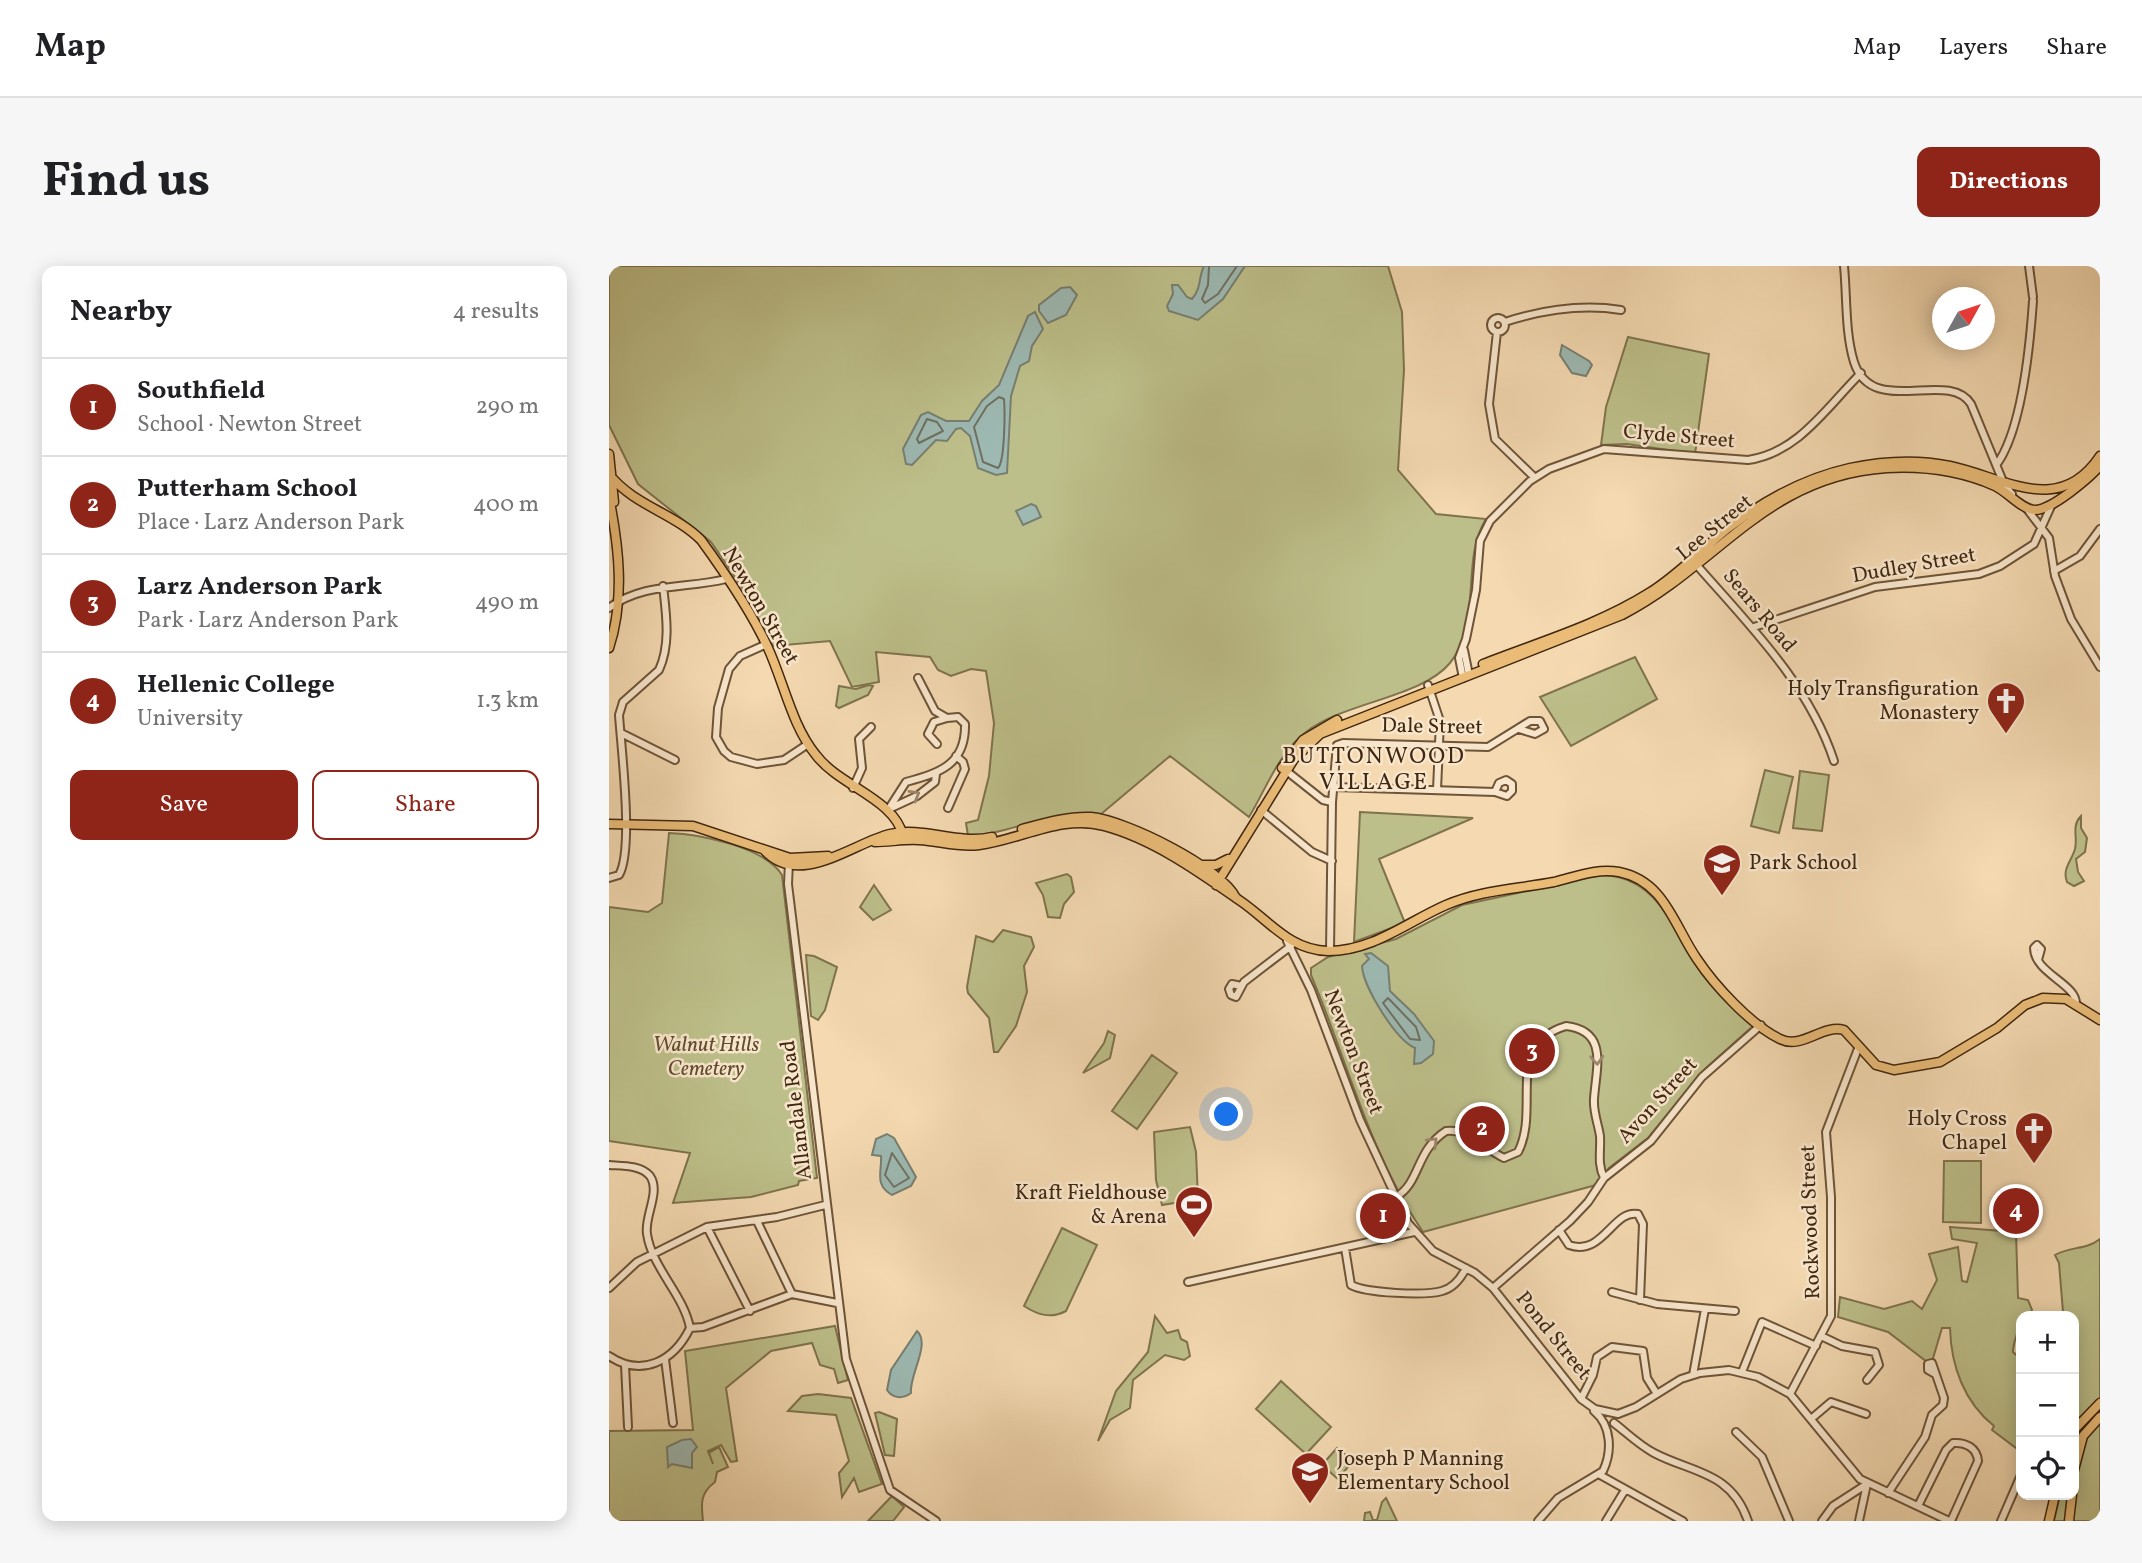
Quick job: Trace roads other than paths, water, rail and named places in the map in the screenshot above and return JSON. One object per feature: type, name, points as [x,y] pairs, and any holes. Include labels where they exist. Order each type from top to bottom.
[{"type":"main road","points":[[609,452],[619,601],[609,648]]},
{"type":"main road","name":"Newton Street","points":[[609,452],[621,481],[636,498]]},
{"type":"main road","name":"Lee Street","points":[[1694,563],[1758,507],[1801,484],[1845,470],[1882,463],[1919,462],[1961,469],[2028,490],[2051,489],[2081,477],[2100,456]]},
{"type":"main road","points":[[2028,490],[2019,493],[2020,503],[2039,510],[2054,503],[2100,466]]},
{"type":"main road","name":"Lee Street","points":[[1465,674],[1611,614],[1663,584],[1778,502],[1820,483],[1854,473],[1894,468],[1938,470],[1977,479],[2020,503]]},
{"type":"main road","name":"Newton Street","points":[[611,476],[636,498],[695,534],[767,644],[808,744],[825,766],[897,818],[899,836]]},
{"type":"main road","points":[[2051,489],[2057,493],[2054,503]]},
{"type":"main road","points":[[609,497],[614,526]]},
{"type":"main road","points":[[1216,881],[1262,810],[1296,748],[1316,730],[1465,674]]},
{"type":"main road","points":[[1216,881],[1262,810]]},
{"type":"main road","name":"Newton Street","points":[[899,836],[975,840],[1067,818],[1095,818],[1123,826],[1200,865],[1289,943]]},
{"type":"main road","name":"Newton Street","points":[[899,836],[974,846],[1067,824],[1089,823],[1128,835],[1216,881]]},
{"type":"main road","points":[[609,824],[710,829],[765,851],[772,858],[791,862],[831,856],[899,836]]},
{"type":"main road","points":[[1200,865],[1213,866],[1228,859]]},
{"type":"main road","points":[[1289,943],[1330,951],[1391,935],[1441,907],[1470,897],[1596,871],[1618,872],[1646,883],[1657,893],[1710,978],[1761,1025],[1788,1042],[1837,1028],[1844,1030],[1870,1060],[1884,1070],[1912,1069],[1956,1054],[2033,1001],[2056,997],[2076,1004],[2100,1020]]},
{"type":"main road","points":[[2079,1425],[2100,1403]]},
{"type":"main road","points":[[2079,1451],[2083,1436],[2100,1417]]},
{"type":"main road","points":[[2049,1521],[2055,1500]]},
{"type":"main road","points":[[2071,1518],[2072,1500]]},
{"type":"street","points":[[1844,266],[1854,363],[1873,384],[1890,392],[1950,391],[1962,394],[1971,403],[2004,484],[2042,527],[2052,546],[2054,571],[2072,621],[2100,667]]},
{"type":"street","points":[[1997,464],[2015,418],[2028,350],[2033,299],[2029,266]]},
{"type":"street","points":[[1505,322],[1528,315],[1572,308],[1622,310]]},
{"type":"street","points":[[1500,318],[1505,322],[1503,331],[1497,332],[1491,328],[1492,321],[1500,318]]},
{"type":"street","points":[[1497,332],[1489,404],[1495,439],[1534,477]]},
{"type":"street","name":"Clyde Street","points":[[1465,674],[1464,649],[1476,590],[1480,541],[1486,528],[1534,477],[1573,459],[1609,449],[1729,459],[1762,458],[1776,453],[1804,431],[1861,373]]},
{"type":"street","name":"Dudley Street","points":[[1754,627],[1875,587],[1979,574],[2014,560],[2029,550],[2054,503]]},
{"type":"street","points":[[2054,571],[2080,556],[2100,529]]},
{"type":"street","name":"Sears Road","points":[[1694,563],[1754,627],[1801,694],[1833,761]]},
{"type":"street","points":[[609,608],[619,601],[663,586],[701,584],[726,579]]},
{"type":"street","points":[[609,878],[616,878],[622,873],[625,825],[619,715],[623,702],[659,670],[664,658],[663,586]]},
{"type":"street","points":[[767,644],[740,656],[729,669],[718,708],[716,737],[731,757],[757,764],[784,760],[808,744]]},
{"type":"street","points":[[918,678],[935,711],[947,718]]},
{"type":"street","points":[[1429,688],[1439,716],[1437,790]]},
{"type":"street","points":[[888,810],[906,782],[936,774],[956,757],[965,737],[965,724],[958,717],[934,722],[928,734],[937,744]]},
{"type":"street","points":[[853,788],[862,768],[859,739],[871,727]]},
{"type":"street","name":"Dale Street","points":[[1334,787],[1335,748],[1340,744],[1489,747],[1520,729]]},
{"type":"street","points":[[621,733],[675,760]]},
{"type":"street","points":[[948,808],[965,769],[963,762],[956,757]]},
{"type":"street","points":[[1285,769],[1323,800],[1332,802]]},
{"type":"street","points":[[888,810],[916,796],[935,782],[936,774]]},
{"type":"street","points":[[1330,951],[1334,787],[1495,792]]},
{"type":"street","points":[[1262,810],[1312,852],[1332,860]]},
{"type":"street","name":"Allandale Road","points":[[791,862],[790,891],[825,1205],[846,1359],[890,1490],[936,1521]]},
{"type":"street","points":[[1241,986],[1289,943]]},
{"type":"street","name":"Newton Street","points":[[1289,943],[1311,990],[1360,1120],[1415,1233]]},
{"type":"street","points":[[2038,960],[2050,975],[2071,992],[2076,1004]]},
{"type":"street","name":"Avon Street","points":[[1493,1288],[1588,1202],[1604,1178],[1651,1141],[1702,1077],[1761,1025]]},
{"type":"street","points":[[1396,1197],[1410,1186],[1425,1149],[1446,1131],[1467,1134],[1492,1153],[1504,1158],[1518,1152],[1528,1090],[1529,1058],[1539,1039],[1566,1026],[1585,1031],[1594,1042],[1598,1068],[1594,1115],[1600,1140],[1598,1161],[1604,1178]]},
{"type":"street","name":"Rockwood Street","points":[[1790,1394],[1821,1336],[1832,1307],[1831,1197],[1826,1126],[1859,1046]]},
{"type":"street","points":[[609,1165],[635,1168],[651,1178],[654,1189],[646,1226],[654,1252],[690,1328]]},
{"type":"street","points":[[609,1288],[630,1268],[654,1252],[707,1227],[757,1221],[825,1205]]},
{"type":"street","points":[[1559,1230],[1569,1245],[1582,1248],[1596,1241],[1625,1216],[1638,1214],[1643,1224],[1640,1300]]},
{"type":"street","points":[[757,1221],[792,1294]]},
{"type":"street","points":[[707,1227],[750,1311]]},
{"type":"street","points":[[1188,1282],[1415,1233]]},
{"type":"street","name":"Pond Street","points":[[1415,1233],[1433,1251],[1465,1268],[1493,1288],[1581,1399],[1600,1411],[1621,1412]]},
{"type":"street","points":[[1345,1248],[1351,1285],[1368,1291],[1444,1291],[1457,1281],[1465,1268]]},
{"type":"street","points":[[1612,1292],[1640,1300],[1735,1311]]},
{"type":"street","points":[[609,1356],[625,1365],[646,1367],[665,1359],[678,1348],[690,1328],[750,1311],[792,1294],[837,1303]]},
{"type":"street","points":[[1693,1375],[1705,1308]]},
{"type":"street","points":[[1742,1372],[1762,1322],[1816,1346]]},
{"type":"street","points":[[1821,1336],[1842,1346],[1875,1352],[1879,1364],[1867,1380]]},
{"type":"street","points":[[1538,1521],[1558,1498],[1600,1475],[1607,1463],[1608,1433],[1599,1415],[1581,1399],[1593,1374],[1597,1357],[1612,1347],[1643,1351],[1647,1378],[1657,1394]]},
{"type":"street","points":[[665,1359],[673,1423]]},
{"type":"street","points":[[625,1365],[628,1427]]},
{"type":"street","points":[[1608,1433],[1621,1412],[1693,1375],[1715,1371],[1742,1372],[1775,1383],[1790,1394],[1867,1484],[1919,1504],[1950,1521],[1978,1461],[1975,1451],[1968,1445],[1954,1443],[1945,1450],[1919,1504]]},
{"type":"street","points":[[1888,1493],[1925,1437],[1932,1415],[1943,1405],[1944,1398],[1935,1374]]},
{"type":"street","points":[[1811,1419],[1831,1402],[1866,1414]]},
{"type":"street","points":[[1614,1423],[1650,1450],[1694,1466],[1713,1478],[1736,1499],[1748,1521]]},
{"type":"street","points":[[1736,1432],[1762,1457],[1789,1521]]},
{"type":"street","points":[[1600,1475],[1676,1514],[1683,1521]]},
{"type":"street","points":[[1822,1521],[1833,1506],[1867,1484]]},
{"type":"street","points":[[1859,1521],[1867,1484]]},
{"type":"street","points":[[2001,1521],[2016,1486]]},
{"type":"street","points":[[1606,1521],[1625,1490]]},
{"type":"water","points":[[1204,266],[1245,266],[1223,299],[1198,320],[1169,311],[1167,306],[1173,294],[1172,285],[1178,285],[1187,297],[1192,299]]},
{"type":"water","points":[[1070,287],[1077,295],[1066,315],[1048,323],[1039,311],[1039,305],[1061,288]]},
{"type":"water","points":[[1035,312],[1043,329],[1032,346],[1029,361],[1020,366],[1011,396],[1007,473],[996,475],[978,468],[970,436],[961,428],[956,429],[947,441],[936,440],[912,465],[906,464],[903,449],[921,415],[928,412],[946,421],[969,421],[982,401],[999,385],[1028,316]]},
{"type":"water","points":[[1562,345],[1589,361],[1592,365],[1586,376],[1572,373],[1560,355]]},
{"type":"water","points":[[1031,504],[1036,506],[1041,517],[1023,525],[1016,511]]},
{"type":"water","points":[[1371,953],[1388,966],[1390,991],[1414,1014],[1434,1041],[1433,1054],[1421,1063],[1414,1064],[1415,1048],[1390,1024],[1368,987],[1362,966],[1369,959],[1365,954]]},
{"type":"water","points":[[887,1134],[894,1138],[916,1177],[911,1186],[892,1195],[881,1182],[881,1156],[872,1155],[876,1139]]},
{"type":"water","points":[[917,1331],[922,1344],[911,1393],[895,1396],[887,1390],[891,1370]]},
{"type":"water","points":[[691,1439],[697,1447],[692,1453],[692,1468],[672,1464],[668,1467],[667,1447]]},
{"type":"place","name":"Holy Transfiguration Monastery","points":[[2006,735]]},
{"type":"place","name":"Park School","points":[[1722,897]]},
{"type":"place","name":"Larz Anderson Park","points":[[1532,1051]]},
{"type":"place","name":"Putterham School","points":[[1482,1129]]},
{"type":"place","name":"Holy Cross Chapel","points":[[2034,1165]]},
{"type":"place","name":"Hellenic College","points":[[2016,1211]]},
{"type":"place","name":"Southfield","points":[[1383,1216]]},
{"type":"place","name":"Kraft Fieldhouse & Arena","points":[[1194,1239]]},
{"type":"place","name":"Joseph P Manning Elementary School","points":[[1310,1505]]},
{"type":"district","name":"BUTTONWOOD VILLAGE","points":[[1374,770]]},
{"type":"park label","name":"Walnut Hills Cemetery","points":[[706,1057]]}]
